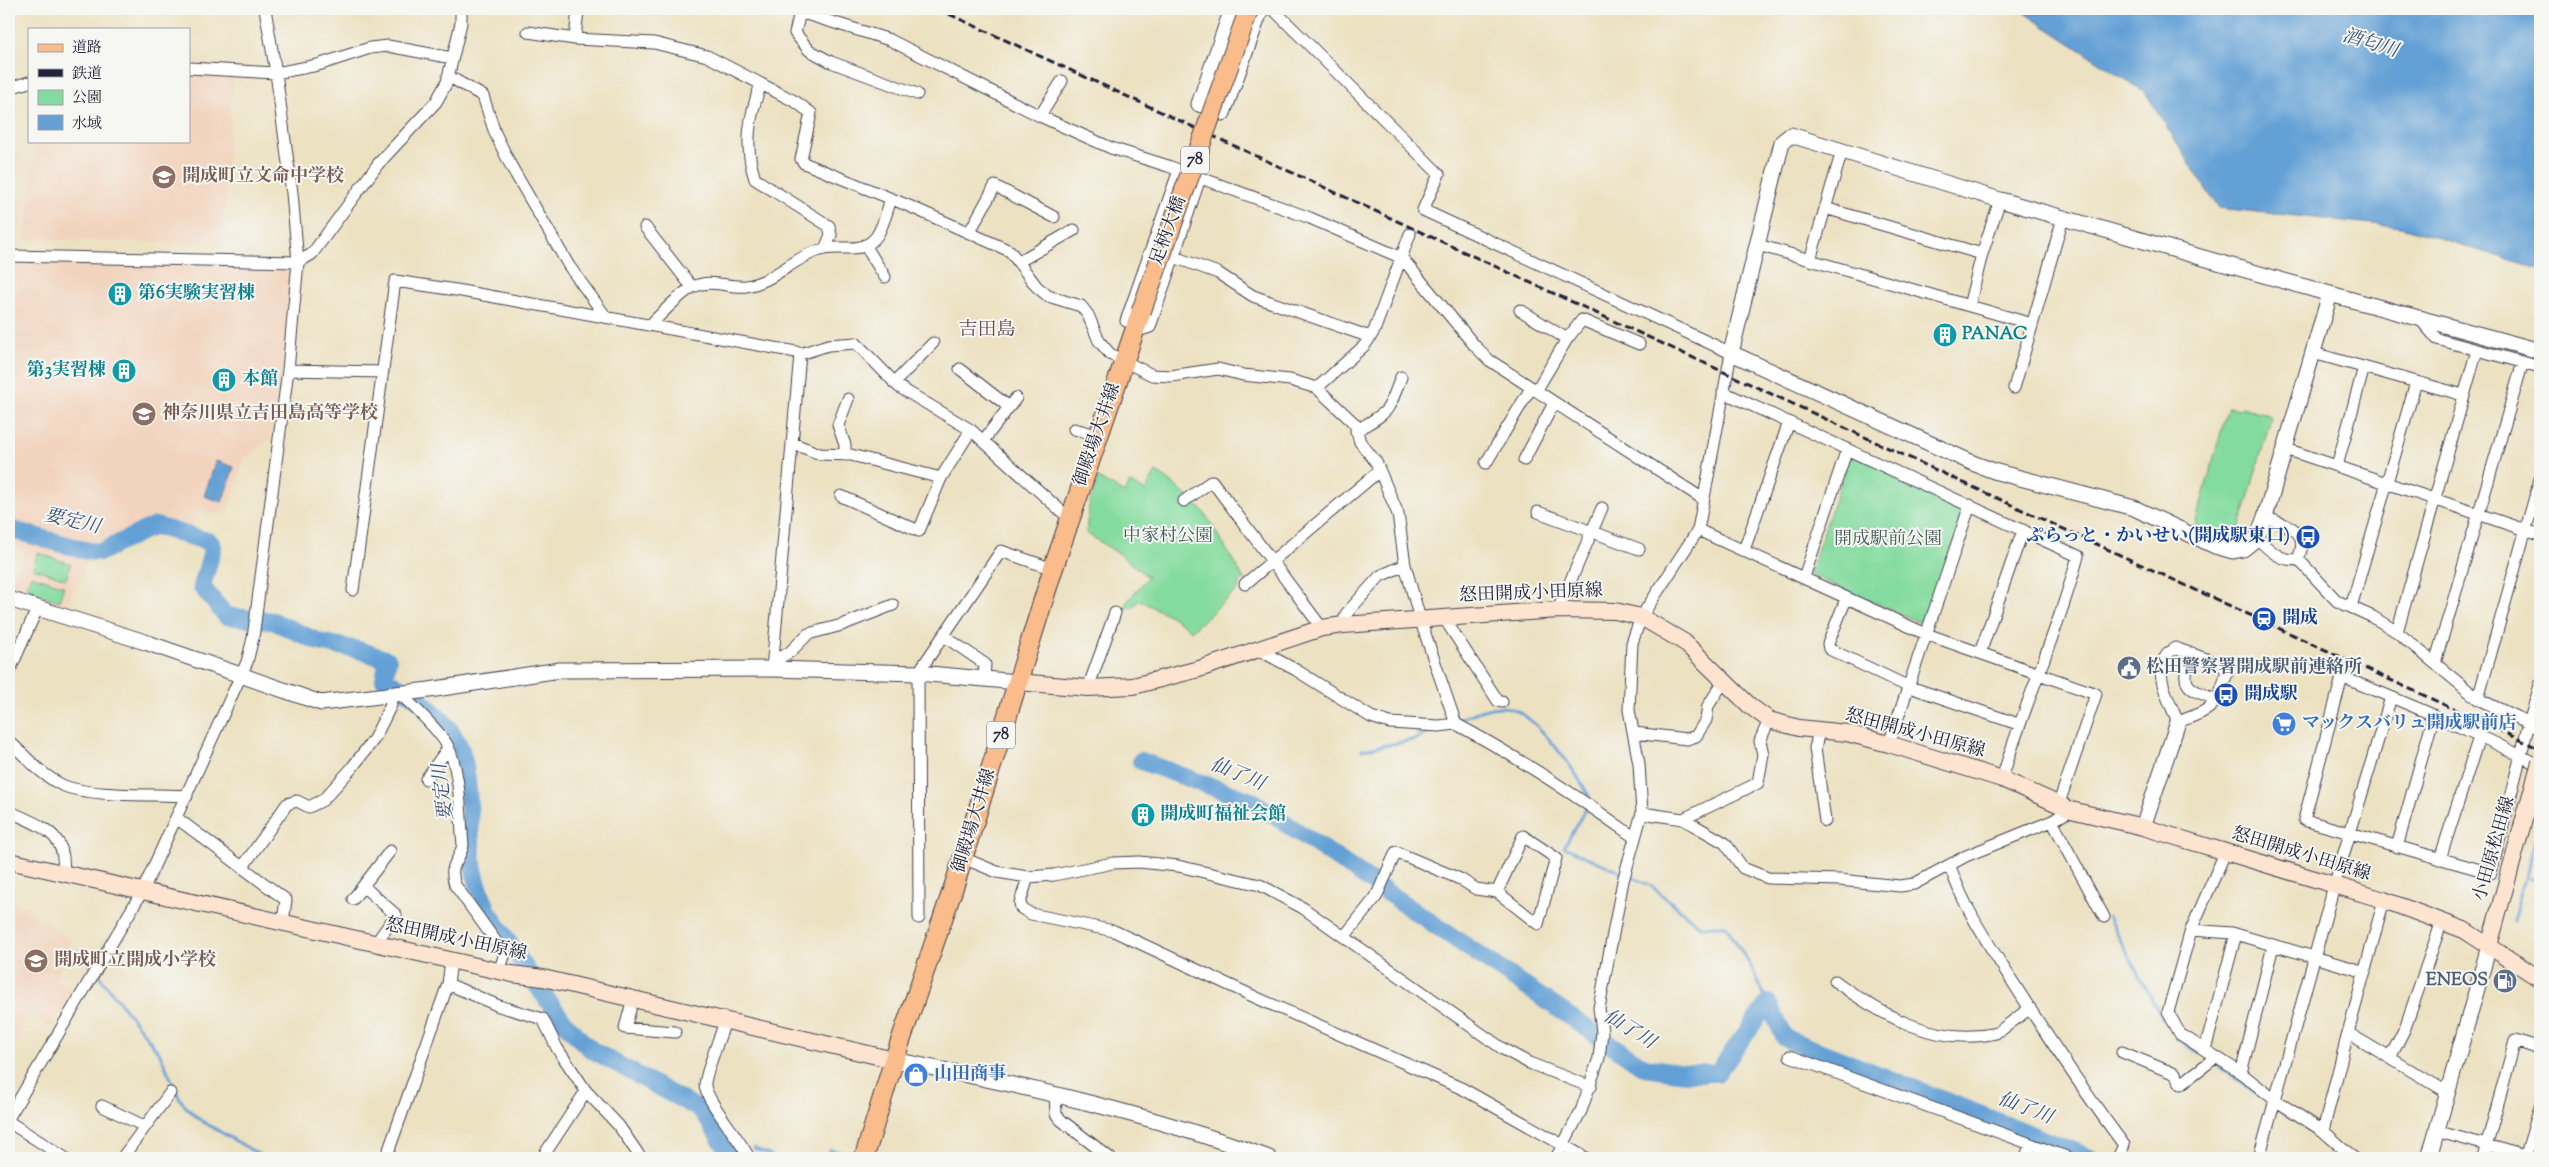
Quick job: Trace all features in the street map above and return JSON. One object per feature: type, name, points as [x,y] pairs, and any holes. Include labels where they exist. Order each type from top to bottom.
[{"type":"main road","name":"足柄大橋","points":[[1133,322],[1213,109],[1248,9]]},
{"type":"main road","name":"御殿場大井線","points":[[864,1158],[894,1060],[963,858],[1053,569],[1123,360],[1133,322]]},
{"type":"main road","name":"怒田開成小田原線","points":[[1018,682],[1088,688],[1133,686],[1199,670],[1322,628],[1343,625],[1558,610],[1615,611],[1642,617],[1684,642],[1750,706],[1769,720],[1818,731],[1847,733],[1889,744],[2002,779],[2060,812],[2144,827],[2384,900],[2472,934],[2540,979]]},
{"type":"main road","name":"小田原松田線","points":[[2489,946],[2540,764]]},
{"type":"main road","name":"怒田開成小田原線","points":[[9,862],[143,890],[451,961],[542,978],[894,1060]]},
{"type":"street","points":[[9,1117],[143,890],[178,819],[247,662],[255,619],[288,370],[298,262],[292,193],[265,9]]},
{"type":"street","points":[[9,256],[298,262],[312,254],[378,164],[436,102],[448,76],[461,23],[461,9]]},
{"type":"street","points":[[575,39],[578,9]]},
{"type":"street","points":[[1232,9],[1199,104],[1223,114],[1261,9]]},
{"type":"street","points":[[1273,9],[1439,174],[1421,213],[1944,450],[1997,472],[2134,508],[2215,546],[2233,551],[2243,549],[2257,538],[2266,517],[2330,294]]},
{"type":"street","points":[[917,94],[831,62],[809,50],[794,33],[795,10],[890,40],[1040,116],[1111,148],[1310,218],[1402,258],[1489,360],[1703,499]]},
{"type":"street","points":[[528,32],[575,39],[654,43],[707,56],[796,102],[811,113],[801,159],[804,163],[1010,251],[1037,287],[1048,296],[1081,306],[1088,314],[1099,341],[1110,354],[1152,375],[1171,376],[1218,369],[1243,375],[1290,380],[1317,388],[1355,424],[1360,442],[1376,462],[1398,514],[1405,564],[1420,619],[1456,724]]},
{"type":"street","points":[[190,68],[276,74],[318,65],[370,48],[388,46],[452,58]]},
{"type":"street","points":[[448,76],[483,96],[495,133],[511,166],[569,266],[606,317]]},
{"type":"street","points":[[1040,116],[1062,81]]},
{"type":"street","points":[[9,88],[28,82]]},
{"type":"street","points":[[761,84],[751,110],[749,129],[751,161],[755,179],[829,226],[831,235],[825,249]]},
{"type":"street","points":[[1556,1158],[1591,1087],[1600,1058],[1602,1032],[1599,1008],[1623,881],[1642,813],[1639,764],[1629,710],[1632,643],[1642,617],[1698,530],[1723,392],[1782,142],[1791,135],[2062,218],[2540,351]]},
{"type":"street","points":[[1810,260],[1842,151]]},
{"type":"street","points":[[1178,170],[1148,255],[1133,322],[1150,328],[1200,178]]},
{"type":"street","points":[[969,233],[994,186],[1054,217]]},
{"type":"street","points":[[650,325],[692,287],[706,282],[742,286],[760,283],[802,258],[825,249],[855,248],[865,245],[876,238],[891,199]]},
{"type":"street","points":[[1969,306],[1982,254],[2000,200]]},
{"type":"street","points":[[1825,208],[1982,254]]},
{"type":"street","points":[[2014,388],[2062,218]]},
{"type":"street","points":[[646,227],[692,287]]},
{"type":"street","points":[[1018,262],[1074,230]]},
{"type":"street","points":[[1317,388],[1370,338],[1410,234]]},
{"type":"street","points":[[865,245],[885,277]]},
{"type":"street","points":[[1758,246],[2032,324]]},
{"type":"street","points":[[1148,255],[1174,257],[1218,273],[1253,296],[1370,338]]},
{"type":"street","points":[[353,590],[395,281],[606,317],[800,354],[828,344],[856,344],[894,383],[971,430],[1070,519]]},
{"type":"street","points":[[1520,310],[1567,339]]},
{"type":"street","points":[[2420,319],[2437,339],[2540,367]]},
{"type":"street","points":[[1486,463],[1567,339],[1582,320],[1639,344]]},
{"type":"street","points":[[894,383],[933,343]]},
{"type":"street","points":[[2397,632],[2477,350]]},
{"type":"street","points":[[2313,353],[2463,395]]},
{"type":"street","points":[[772,666],[800,354]]},
{"type":"street","points":[[2435,663],[2524,362]]},
{"type":"street","points":[[2337,466],[2364,367]]},
{"type":"street","points":[[960,369],[1013,402],[983,442]]},
{"type":"street","points":[[288,370],[383,372]]},
{"type":"street","points":[[1356,431],[1382,416],[1390,408],[1401,377]]},
{"type":"street","points":[[2351,607],[2416,382]]},
{"type":"street","points":[[1723,392],[2078,556],[2039,674],[2018,724],[2002,779]]},
{"type":"street","points":[[845,455],[845,445],[838,425],[848,399]]},
{"type":"street","points":[[1524,460],[1554,402]]},
{"type":"street","points":[[1744,550],[1789,422]]},
{"type":"street","points":[[1074,429],[1098,435]]},
{"type":"street","points":[[841,496],[919,531],[941,478],[971,430]]},
{"type":"street","points":[[792,443],[820,454],[845,455],[941,478]]},
{"type":"street","points":[[2286,449],[2540,535]]},
{"type":"street","points":[[1804,577],[1847,450]]},
{"type":"street","points":[[1245,584],[1379,471]]},
{"type":"street","points":[[2478,698],[2540,479]]},
{"type":"street","points":[[1184,502],[1212,481],[1322,628]]},
{"type":"street","points":[[1889,744],[1970,505]]},
{"type":"street","points":[[1558,610],[1602,508]]},
{"type":"street","points":[[1538,512],[1639,549]]},
{"type":"street","points":[[2266,517],[2294,529],[2302,538],[2303,548],[2298,559]]},
{"type":"street","points":[[1698,530],[1926,634],[2096,694],[2060,812],[2104,917]]},
{"type":"street","points":[[1980,653],[2023,530]]},
{"type":"street","points":[[2257,538],[2277,554],[2293,560],[2298,559]]},
{"type":"street","points":[[919,918],[918,673],[1002,551],[1053,569]]},
{"type":"street","points":[[2298,559],[2337,601],[2397,632],[2478,698],[2540,729]]},
{"type":"street","points":[[1343,625],[1346,614],[1380,576],[1405,564]]},
{"type":"street","points":[[9,599],[145,642],[321,703],[429,690],[560,670],[772,666],[918,673],[1018,682]]},
{"type":"street","points":[[1846,599],[1828,644],[1829,649],[1908,686],[2018,724]]},
{"type":"street","points":[[772,666],[808,634],[842,625],[893,605]]},
{"type":"street","points":[[9,672],[37,609]]},
{"type":"street","points":[[1088,688],[1115,613]]},
{"type":"street","points":[[1444,618],[1498,701],[1502,702]]},
{"type":"street","points":[[944,636],[985,664],[984,679]]},
{"type":"street","points":[[2144,827],[2178,722],[2161,681],[2161,673],[2170,652],[2180,648],[2223,665],[2227,673],[2218,700],[2211,708],[2178,722]]},
{"type":"street","points":[[1259,650],[1296,670],[1372,717],[1390,723],[1439,726],[1456,724],[1498,746],[1586,802],[1634,837]]},
{"type":"street","points":[[2192,653],[2185,673],[2185,683],[2192,690],[2218,700]]},
{"type":"street","points":[[2540,685],[2529,723],[2522,756],[2491,873],[2304,820],[2342,677],[2434,715],[2479,737],[2522,756],[2540,764]]},
{"type":"street","points":[[1634,732],[1687,739],[1696,736],[1706,720],[1711,700],[1724,681]]},
{"type":"street","points":[[394,693],[429,721],[448,748],[453,759],[463,845],[461,854],[452,866],[451,874],[455,884],[505,954],[499,971]]},
{"type":"street","points":[[242,868],[287,804],[297,802],[309,807],[323,800],[351,769],[374,739],[391,705],[394,693]]},
{"type":"street","points":[[2258,1158],[2334,886],[2391,697]]},
{"type":"street","points":[[2397,847],[2434,715]]},
{"type":"street","points":[[1683,819],[1758,783],[1763,754],[1760,741],[1769,720]]},
{"type":"street","points":[[1818,731],[1815,748],[1825,821]]},
{"type":"street","points":[[2440,859],[2479,737]]},
{"type":"street","points":[[9,741],[48,777],[63,786],[81,791],[187,796]]},
{"type":"street","points":[[426,779],[448,748]]},
{"type":"street","points":[[9,811],[44,829],[59,841],[63,850],[63,874]]},
{"type":"street","points":[[1642,813],[1683,819],[1724,843],[1743,868],[1768,878],[1839,880],[1900,886],[1914,884],[1966,856],[2060,812]]},
{"type":"street","points":[[178,819],[286,900],[283,922]]},
{"type":"street","points":[[1344,936],[1376,897],[1396,852],[1460,878],[1476,889],[1497,892],[1538,924],[1556,858],[1523,836],[1497,892]]},
{"type":"street","points":[[353,899],[390,851]]},
{"type":"street","points":[[2226,853],[2191,930],[2168,1012],[2180,1034],[2205,1050],[2212,1060],[2240,1073],[2275,1100],[2323,1131],[2354,1158]]},
{"type":"street","points":[[963,858],[997,872],[1028,876],[1054,875],[1113,863],[1139,862],[1178,866],[1260,885],[1285,896],[1503,1049],[1529,1062],[1591,1087]]},
{"type":"street","points":[[1950,866],[1958,891],[1979,929],[2094,1105],[2124,1145],[2118,1158]]},
{"type":"street","points":[[1028,876],[1020,903],[1021,908],[1031,914],[1114,931],[1257,998],[1463,1089],[1586,1158]]},
{"type":"street","points":[[364,887],[396,915],[376,943]]},
{"type":"street","points":[[2323,1131],[2384,900]]},
{"type":"street","points":[[2390,1058],[2404,1028],[2442,921]]},
{"type":"street","points":[[2191,930],[2236,934],[2365,972]]},
{"type":"street","points":[[2205,1050],[2236,934]]},
{"type":"street","points":[[2240,1073],[2273,946]]},
{"type":"street","points":[[2429,1158],[2489,946]]},
{"type":"street","points":[[386,1158],[448,984],[451,961]]},
{"type":"street","points":[[1835,982],[1884,1014],[1938,1034],[1965,1038],[1999,1031],[2030,1008]]},
{"type":"street","points":[[448,984],[499,1006],[543,1019],[557,1048],[586,1091],[619,1126],[641,1158]]},
{"type":"street","points":[[633,999],[625,1028],[675,1032]]},
{"type":"street","points":[[725,1021],[705,1085],[712,1104],[735,1133],[749,1158]]},
{"type":"street","points":[[2348,1032],[2447,1092]]},
{"type":"street","points":[[2483,1158],[2514,1042],[2540,1049]]},
{"type":"street","points":[[2122,1052],[2175,1074],[2181,1084],[2212,1060]]},
{"type":"street","points":[[1790,1056],[2069,1158]]},
{"type":"street","points":[[894,1060],[1055,1094],[1231,1144],[1269,1158]]},
{"type":"street","points":[[542,1158],[586,1091]]},
{"type":"street","points":[[122,1158],[170,1093]]},
{"type":"street","points":[[1055,1094],[1056,1114],[1061,1120],[1110,1158]]},
{"type":"street","points":[[102,1106],[144,1126]]},
{"type":"street","points":[[2436,1131],[2526,1157],[2540,1107]]},
{"type":"street","points":[[9,1122],[65,1158]]},
{"type":"street","points":[[2026,1158],[2030,1144]]},
{"type":"shaded area","points":[[190,74],[233,79],[222,244],[25,239],[36,142],[190,142]]},
{"type":"shaded area","points":[[9,199],[24,201],[17,246],[9,245]]},
{"type":"shaded area","name":"神奈川県立吉田島高等学校","points":[[9,256],[292,266],[275,442],[267,441],[245,458],[227,512],[217,514],[197,510],[188,536],[170,529],[161,529],[146,533],[96,557],[93,564],[87,562],[65,610],[9,591],[9,580],[19,566],[25,549],[9,541]]},
{"type":"shaded area","name":"開成町立開成小学校","points":[[9,898],[71,940],[54,981],[76,990],[63,1012],[56,1014],[51,1026],[24,1015],[18,1043],[9,1043]]},
{"type":"green space","points":[[2228,407],[2238,410],[2242,407],[2269,415],[2271,418],[2237,537],[2228,542],[2195,525]]},
{"type":"green space","name":"開成駅前公園","points":[[1857,457],[1966,505],[1926,625],[1809,574],[1849,459]]},
{"type":"green space","name":"中家村公園","points":[[1156,472],[1170,481],[1204,512],[1244,579],[1241,579],[1237,590],[1191,631],[1172,617],[1139,600],[1133,607],[1123,607],[1148,577],[1121,555],[1086,533],[1089,506],[1098,478],[1124,493],[1130,483],[1145,491]]},
{"type":"green space","points":[[38,553],[71,564],[66,579],[33,568]]},
{"type":"green space","points":[[31,575],[64,586],[59,601],[26,590]]},
{"type":"water","name":"酒匂川","points":[[2018,9],[2540,9],[2540,269],[2402,227],[2218,208],[2145,92]]},
{"type":"water","points":[[216,461],[234,467],[222,502],[204,496]]},
{"type":"waterway","name":"要定川","points":[[9,529],[88,551],[101,552],[156,526],[210,542],[213,547],[202,587],[226,616],[273,621],[319,642],[359,650],[388,660],[384,679],[416,697],[426,705],[444,722],[458,743],[466,769],[471,850],[477,882],[488,911],[536,984],[563,1021],[592,1050],[702,1111],[733,1158]]},
{"type":"waterway","points":[[1457,720],[1483,710],[1503,707],[1520,713],[1531,721],[1543,732],[1565,759],[1589,796],[1586,808],[1564,847],[1650,885],[1700,926],[1726,926],[1750,965],[1768,1003]]},
{"type":"waterway","points":[[1362,750],[1413,740],[1436,730]]},
{"type":"waterway","name":"仙了川","points":[[1141,761],[1254,802],[1644,1067],[1685,1073],[1717,1073],[1768,1003],[1785,1038],[2091,1158]]},
{"type":"waterway","points":[[2513,921],[2540,824]]},
{"type":"waterway","points":[[2526,877],[2540,881]]},
{"type":"waterway","points":[[2108,917],[2163,1020]]},
{"type":"waterway","points":[[78,952],[93,968]]},
{"type":"waterway","points":[[97,973],[160,1054],[180,1099],[186,1107],[200,1120],[265,1158]]},
{"type":"waterway","points":[[2177,1039],[2198,1052]]},
{"type":"waterway","points":[[2213,1062],[2263,1098]]},
{"type":"waterway","points":[[2284,1113],[2313,1132]]},
{"type":"waterway","points":[[724,1144],[735,1146]]},
{"type":"waterway","points":[[753,1148],[776,1158]]},
{"type":"waterway","points":[[824,1158],[830,1150],[852,1154]]},
{"type":"railway","points":[[938,9],[2540,749]]},
{"type":"place","name":"開成町立文命中学校","points":[[164,177]]},
{"type":"place","name":"第6実験実習棟","points":[[120,294]]},
{"type":"place","name":"PANAC","points":[[1945,335]]},
{"type":"place","name":"第3実習棟","points":[[124,371]]},
{"type":"place","name":"本館","points":[[224,380]]},
{"type":"place","name":"神奈川県立吉田島高等学校","points":[[144,414]]},
{"type":"place","name":"ぷらっと・かいせい(開成駅東口)","points":[[2308,537]]},
{"type":"place","name":"開成","points":[[2264,619]]},
{"type":"place","name":"松田警察署開成駅前連絡所","points":[[2129,668]]},
{"type":"place","name":"開成駅","points":[[2226,695]]},
{"type":"place","name":"マックスバリュ開成駅前店","points":[[2284,724]]},
{"type":"place","name":"開成町福祉会館","points":[[1143,815]]},
{"type":"place","name":"開成町立開成小学校","points":[[36,961]]},
{"type":"place","name":"ENEOS","points":[[2505,981]]},
{"type":"place","name":"山田商事","points":[[916,1075]]},
{"type":"district","name":"吉田島","points":[[987,330]]}]
